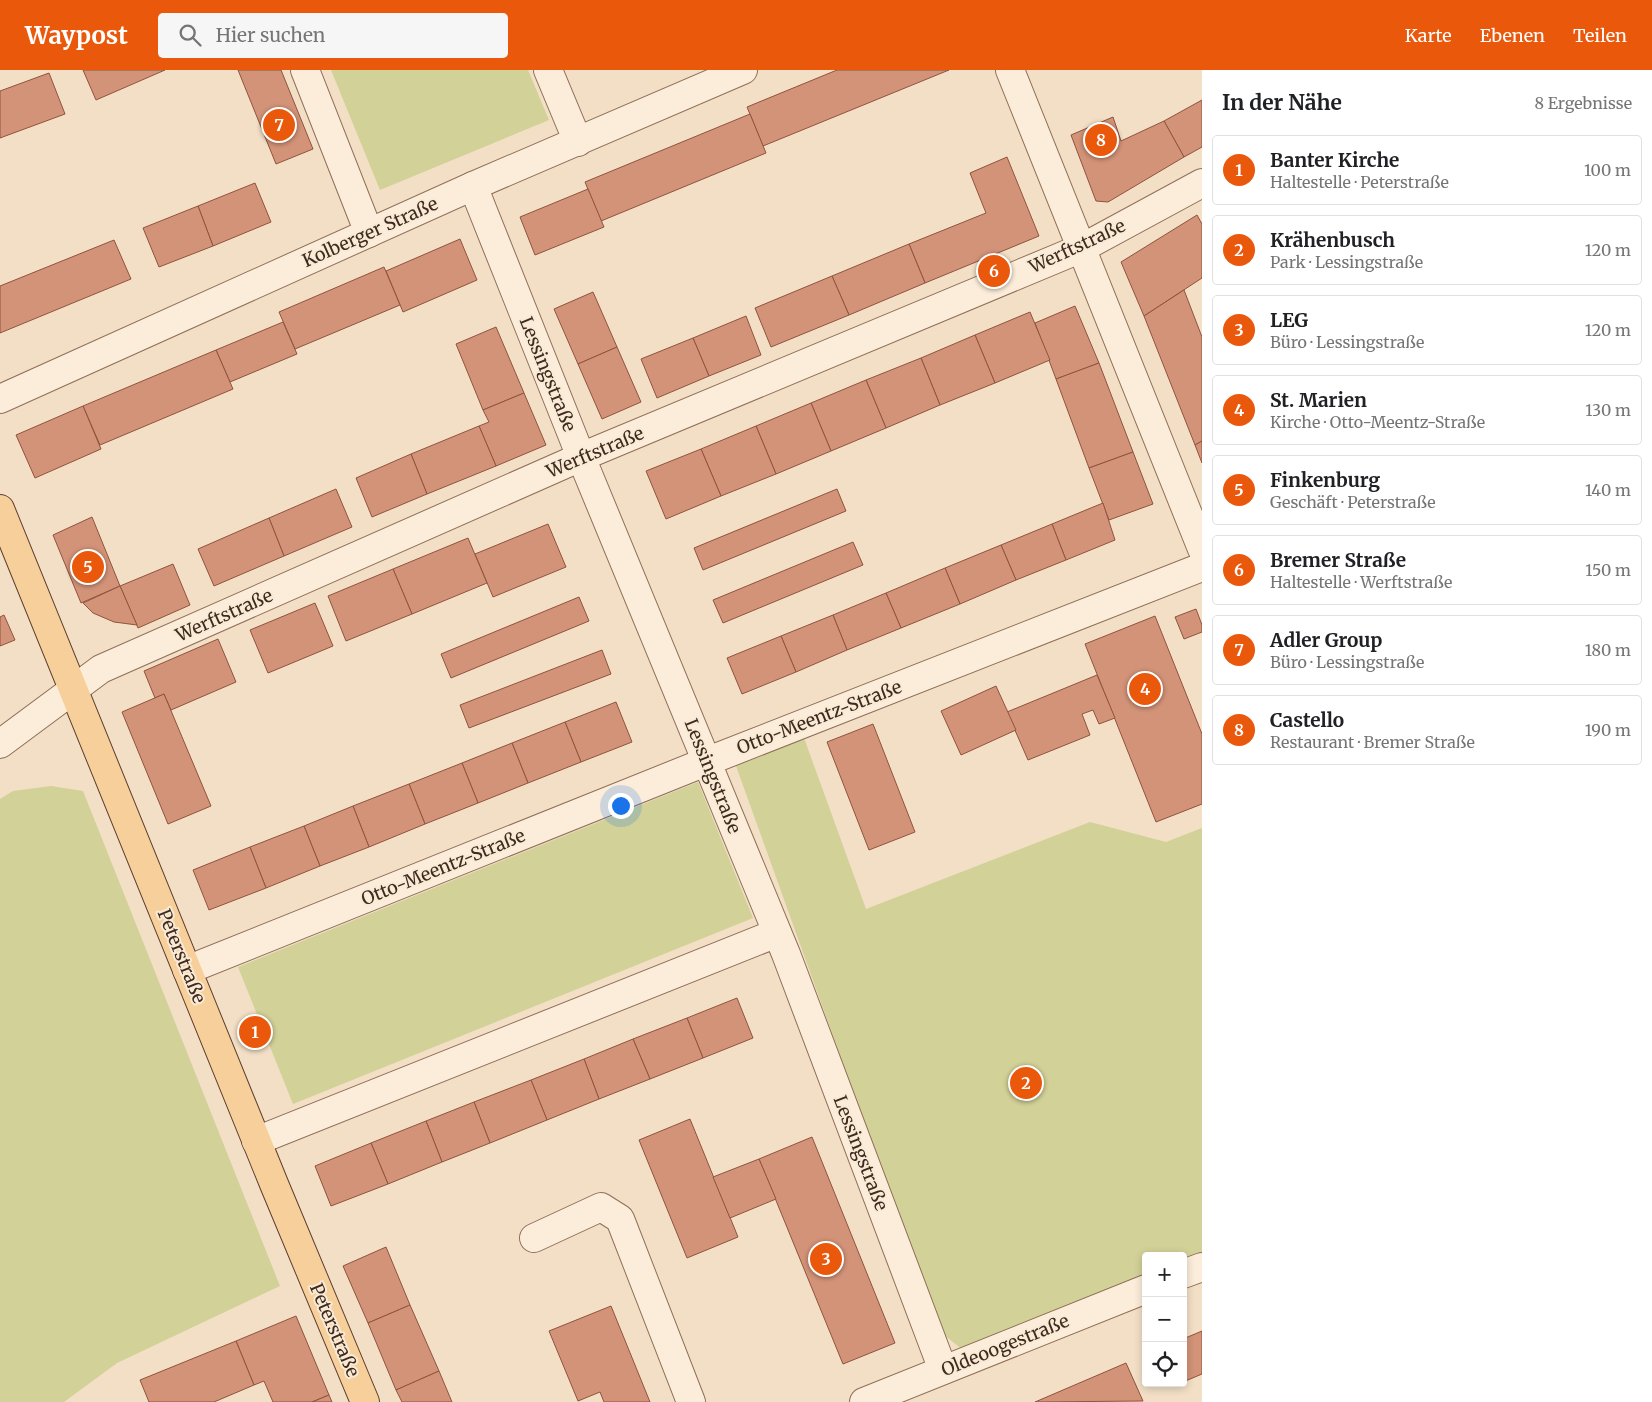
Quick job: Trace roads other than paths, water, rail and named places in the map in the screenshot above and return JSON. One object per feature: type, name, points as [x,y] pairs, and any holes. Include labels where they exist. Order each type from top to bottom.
[{"type":"main road","name":"Peterstraße","points":[[0,509],[256,1141],[365,1402]]},
{"type":"street","points":[[305,70],[369,233]]},
{"type":"street","points":[[548,70],[578,142]]},
{"type":"street","name":"Kolberger Straße","points":[[0,399],[473,186],[743,70]]},
{"type":"street","points":[[1010,70],[1202,549]]},
{"type":"street","name":"Werftstraße","points":[[0,744],[101,669],[581,457],[1082,248],[1202,183]]},
{"type":"street","name":"Lessingstraße","points":[[473,186],[581,457],[708,761],[777,933],[943,1370]]},
{"type":"street","name":"Otto-Meentz-Straße","points":[[187,970],[708,761],[1202,567]]},
{"type":"street","points":[[256,1141],[777,933]]},
{"type":"street","points":[[534,1238],[601,1207],[620,1219],[691,1402]]},
{"type":"street","points":[[1187,1273],[1202,1267]]},
{"type":"street","name":"Oldeoogestraße","points":[[864,1402],[1142,1291]]},
{"type":"place","name":"Adler Group","points":[[279,125]]},
{"type":"place","name":"Castello","points":[[1101,140]]},
{"type":"place","name":"Bremer Straße","points":[[994,271]]},
{"type":"place","name":"Finkenburg","points":[[88,567]]},
{"type":"place","name":"St. Marien","points":[[1145,689]]},
{"type":"place","name":"Banter Kirche","points":[[255,1032]]},
{"type":"place","name":"Krähenbusch","points":[[1026,1083]]},
{"type":"place","name":"LEG","points":[[826,1259]]}]
